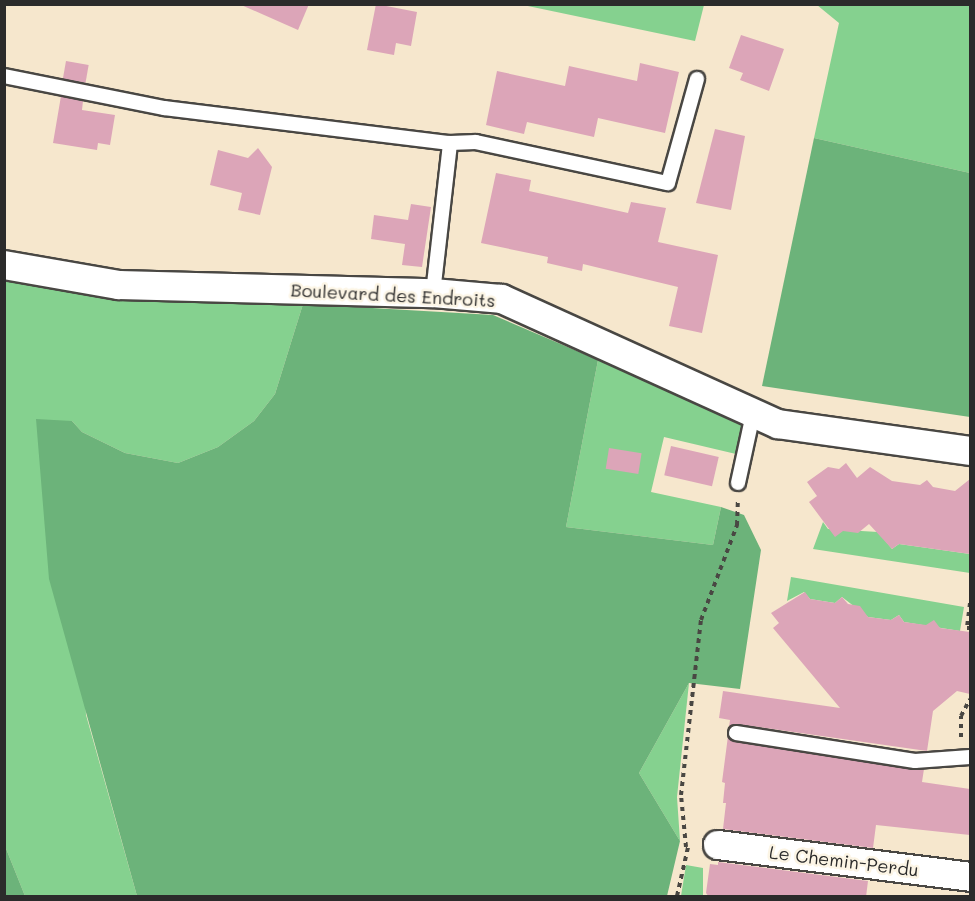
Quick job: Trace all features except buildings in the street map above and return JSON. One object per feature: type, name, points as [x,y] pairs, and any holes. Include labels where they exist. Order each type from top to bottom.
[{"type":"street","name":"Boulevard des Endroits","points":[[4,265],[118,285],[433,293],[502,299],[778,424],[970,451]]},
{"type":"street","name":"Le Chemin-Perdu","points":[[718,845],[970,877]]},
{"type":"lane","points":[[4,76],[164,108],[450,142],[476,142],[668,183],[697,79]]},
{"type":"lane","points":[[433,293],[450,142]]},
{"type":"lane","points":[[738,483],[753,414]]},
{"type":"lane","points":[[736,733],[915,761],[966,758]]},
{"type":"path","points":[[686,847],[681,795],[701,620],[737,525],[738,483]]},
{"type":"path","points":[[970,603],[967,628],[970,628]]},
{"type":"path","points":[[966,758],[961,716],[970,699]]},
{"type":"path","points":[[677,897],[684,859]]},
{"type":"green space","points":[[704,4],[695,41],[523,5]]},
{"type":"green space","points":[[817,5],[970,5],[970,173],[814,138],[839,23]]},
{"type":"green space","points":[[814,138],[970,173],[970,417],[762,386]]},
{"type":"green space","points":[[4,276],[303,304],[275,394],[254,421],[218,447],[178,463],[125,453],[82,432],[72,421],[86,715],[137,896],[25,896],[5,846]]},
{"type":"green space","points":[[303,304],[493,315],[598,360],[566,527],[713,545],[721,507],[744,515],[761,550],[740,689],[689,683],[639,773],[680,841],[667,896],[137,896],[49,579],[36,419],[72,421],[82,432],[125,453],[178,463],[218,447],[254,421],[275,394]]},
{"type":"green space","points":[[598,360],[744,421],[736,454],[664,437],[651,492],[721,507],[713,545],[566,527]]},
{"type":"green space","points":[[823,522],[828,529],[878,532],[892,549],[899,544],[970,554],[970,573],[813,549]]},
{"type":"green space","points":[[791,577],[964,607],[960,631],[904,622],[899,615],[891,620],[868,617],[842,597],[835,603],[810,599],[804,592],[787,601]]},
{"type":"green space","points":[[689,683],[677,797],[680,841],[639,773]]},
{"type":"green space","points":[[5,846],[25,896],[5,896]]},
{"type":"green space","points":[[686,865],[703,868],[703,896],[681,896]]}]
